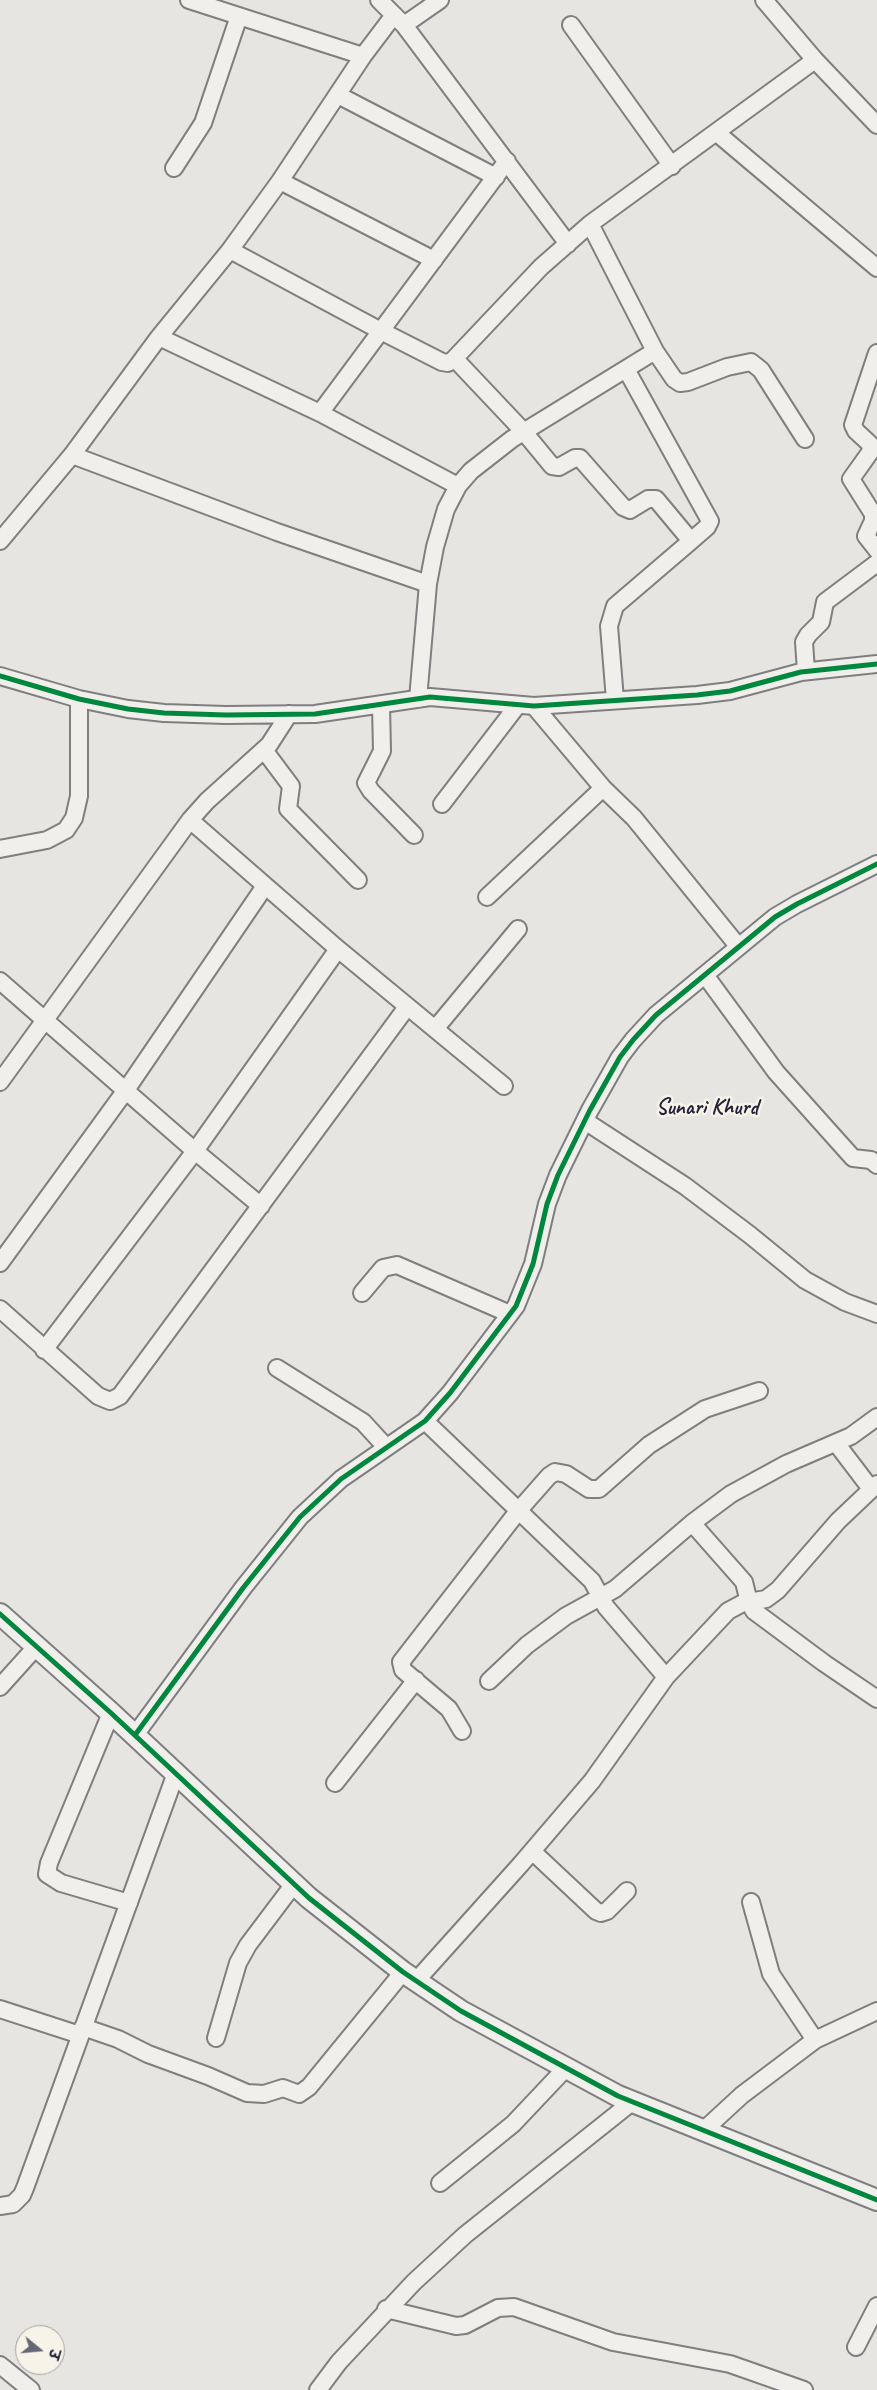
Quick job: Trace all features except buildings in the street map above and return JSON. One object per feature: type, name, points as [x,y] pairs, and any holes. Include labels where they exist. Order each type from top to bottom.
[{"type":"street","points":[[189,0],[364,56]]},
{"type":"street","points":[[379,0],[399,20],[568,244]]},
{"type":"street","points":[[0,541],[72,455],[159,337],[230,250],[280,181],[364,56],[399,20],[440,0]]},
{"type":"street","points":[[769,2],[815,60],[877,125]]},
{"type":"street","points":[[174,168],[203,123],[239,16]]},
{"type":"street","points":[[571,25],[672,166]]},
{"type":"street","points":[[230,250],[382,331],[442,362],[448,363],[455,359],[535,273],[590,224],[815,60]]},
{"type":"street","points":[[338,95],[496,177]]},
{"type":"street","points":[[717,133],[877,268]]},
{"type":"street","points":[[320,413],[507,161]]},
{"type":"street","points":[[280,181],[434,260]]},
{"type":"street","points":[[590,224],[655,351],[674,378],[680,382],[688,382],[745,362],[754,363],[761,370],[805,439]]},
{"type":"street","points":[[159,337],[320,413],[458,486]]},
{"type":"street","points":[[418,699],[428,584],[440,526],[458,486],[492,453],[655,351]]},
{"type":"street","points":[[877,353],[853,425],[856,431],[870,444],[871,451],[852,479],[873,514],[873,520],[866,536],[877,550]]},
{"type":"street","points":[[455,359],[524,432],[554,467],[559,467],[575,458],[582,460],[625,509],[630,510],[648,499],[656,500],[691,541]]},
{"type":"street","points":[[615,700],[610,626],[615,606],[707,527],[710,518],[626,368]]},
{"type":"street","points":[[72,455],[277,532],[428,584]]},
{"type":"street","points":[[806,671],[804,642],[821,622],[825,602],[877,562]]},
{"type":"street","points":[[0,676],[79,699],[128,709],[164,713],[289,714],[341,711],[439,697],[517,706],[615,700],[730,690],[806,671],[877,664]]},
{"type":"street","points":[[0,849],[47,840],[66,830],[74,818],[79,796],[79,699]]},
{"type":"street","points":[[381,705],[382,751],[366,784],[414,835]]},
{"type":"street","points":[[442,804],[517,706]]},
{"type":"street","points":[[534,706],[603,788],[634,818],[738,946]]},
{"type":"street","points":[[0,1082],[190,820],[207,801],[264,750],[278,733],[289,714]]},
{"type":"street","points":[[264,750],[291,786],[288,809],[358,880]]},
{"type":"street","points":[[487,897],[603,788]]},
{"type":"street","points":[[190,820],[406,1007],[504,1086]]},
{"type":"street","points":[[135,1735],[243,1588],[300,1517],[341,1478],[425,1421],[450,1393],[510,1314],[520,1298],[534,1264],[552,1190],[585,1121],[620,1057],[633,1040],[656,1015],[706,975],[738,946],[776,917],[797,904],[877,864]]},
{"type":"street","points":[[0,1262],[126,1090],[265,886]]},
{"type":"street","points":[[435,1029],[518,929]]},
{"type":"street","points":[[44,1350],[195,1151],[338,949]]},
{"type":"street","points":[[706,975],[776,1072],[853,1158],[871,1160],[877,1165]]},
{"type":"street","points":[[0,981],[261,1206]]},
{"type":"street","points":[[0,1310],[102,1399],[110,1401],[120,1396],[406,1007]]},
{"type":"street","points":[[585,1121],[685,1186],[750,1235],[805,1280],[844,1302],[877,1314]]},
{"type":"street","points":[[362,1293],[383,1268],[397,1265],[510,1314]]},
{"type":"street","points":[[277,1368],[363,1422],[386,1447]]},
{"type":"street","points":[[462,1731],[449,1709],[401,1666],[403,1658],[519,1510],[549,1476],[555,1472],[566,1474],[588,1489],[599,1490],[649,1445],[706,1409],[759,1391]]},
{"type":"street","points":[[489,1682],[538,1637],[573,1612],[601,1598],[640,1568],[692,1523],[731,1494],[757,1478],[851,1436],[877,1417]]},
{"type":"street","points":[[425,1421],[592,1581],[606,1607],[666,1677]]},
{"type":"street","points":[[0,2009],[118,2039],[148,2054],[208,2076],[247,2093],[264,2094],[283,2088],[299,2094],[309,2087],[410,1977],[532,1851],[608,1760],[666,1677],[728,1611],[738,1604],[766,1599],[778,1590],[838,1521],[874,1487],[836,1442]]},
{"type":"street","points":[[692,1523],[744,1582],[749,1602],[754,1611],[824,1663],[877,1699]]},
{"type":"street","points":[[0,1614],[135,1735],[294,1884],[410,1977],[461,2011],[565,2069],[632,2102],[877,2200]]},
{"type":"street","points":[[0,1687],[36,1647]]},
{"type":"street","points":[[335,1783],[416,1680]]},
{"type":"street","points":[[111,1713],[49,1863],[47,1874],[61,1883],[128,1903]]},
{"type":"street","points":[[0,2206],[13,2204],[22,2195],[176,1773]]},
{"type":"street","points":[[532,1851],[596,1911],[601,1913],[607,1911],[627,1891]]},
{"type":"street","points":[[216,2038],[238,1963],[248,1945],[294,1884]]},
{"type":"street","points":[[751,1902],[771,1974],[815,2040]]},
{"type":"street","points":[[704,2130],[742,2095],[815,2040],[877,2011]]},
{"type":"street","points":[[440,2183],[513,2124],[565,2069]]},
{"type":"street","points":[[318,2390],[339,2362],[386,2310],[466,2235],[632,2102]]},
{"type":"street","points":[[856,2347],[877,2306]]},
{"type":"street","points":[[386,2310],[456,2326],[465,2325],[498,2308],[514,2307],[613,2342],[730,2364],[804,2390]]},
{"type":"street","points":[[0,2365],[31,2390]]},
{"type":"cycle path","points":[[0,676],[79,699],[128,709],[164,713],[226,715],[315,714],[430,697],[534,706],[697,695],[730,691],[801,672],[877,664]]},
{"type":"cycle path","points":[[135,1735],[243,1588],[300,1517],[341,1479],[425,1421],[450,1393],[516,1306],[533,1264],[547,1204],[558,1175],[590,1110],[620,1057],[633,1040],[656,1015],[775,917],[877,864]]},
{"type":"cycle path","points":[[0,1614],[111,1713],[309,1898],[403,1972],[461,2011],[618,2096],[877,2200]]},
{"type":"district","name":"Sunari Khurd","points":[[707,1108]]}]
